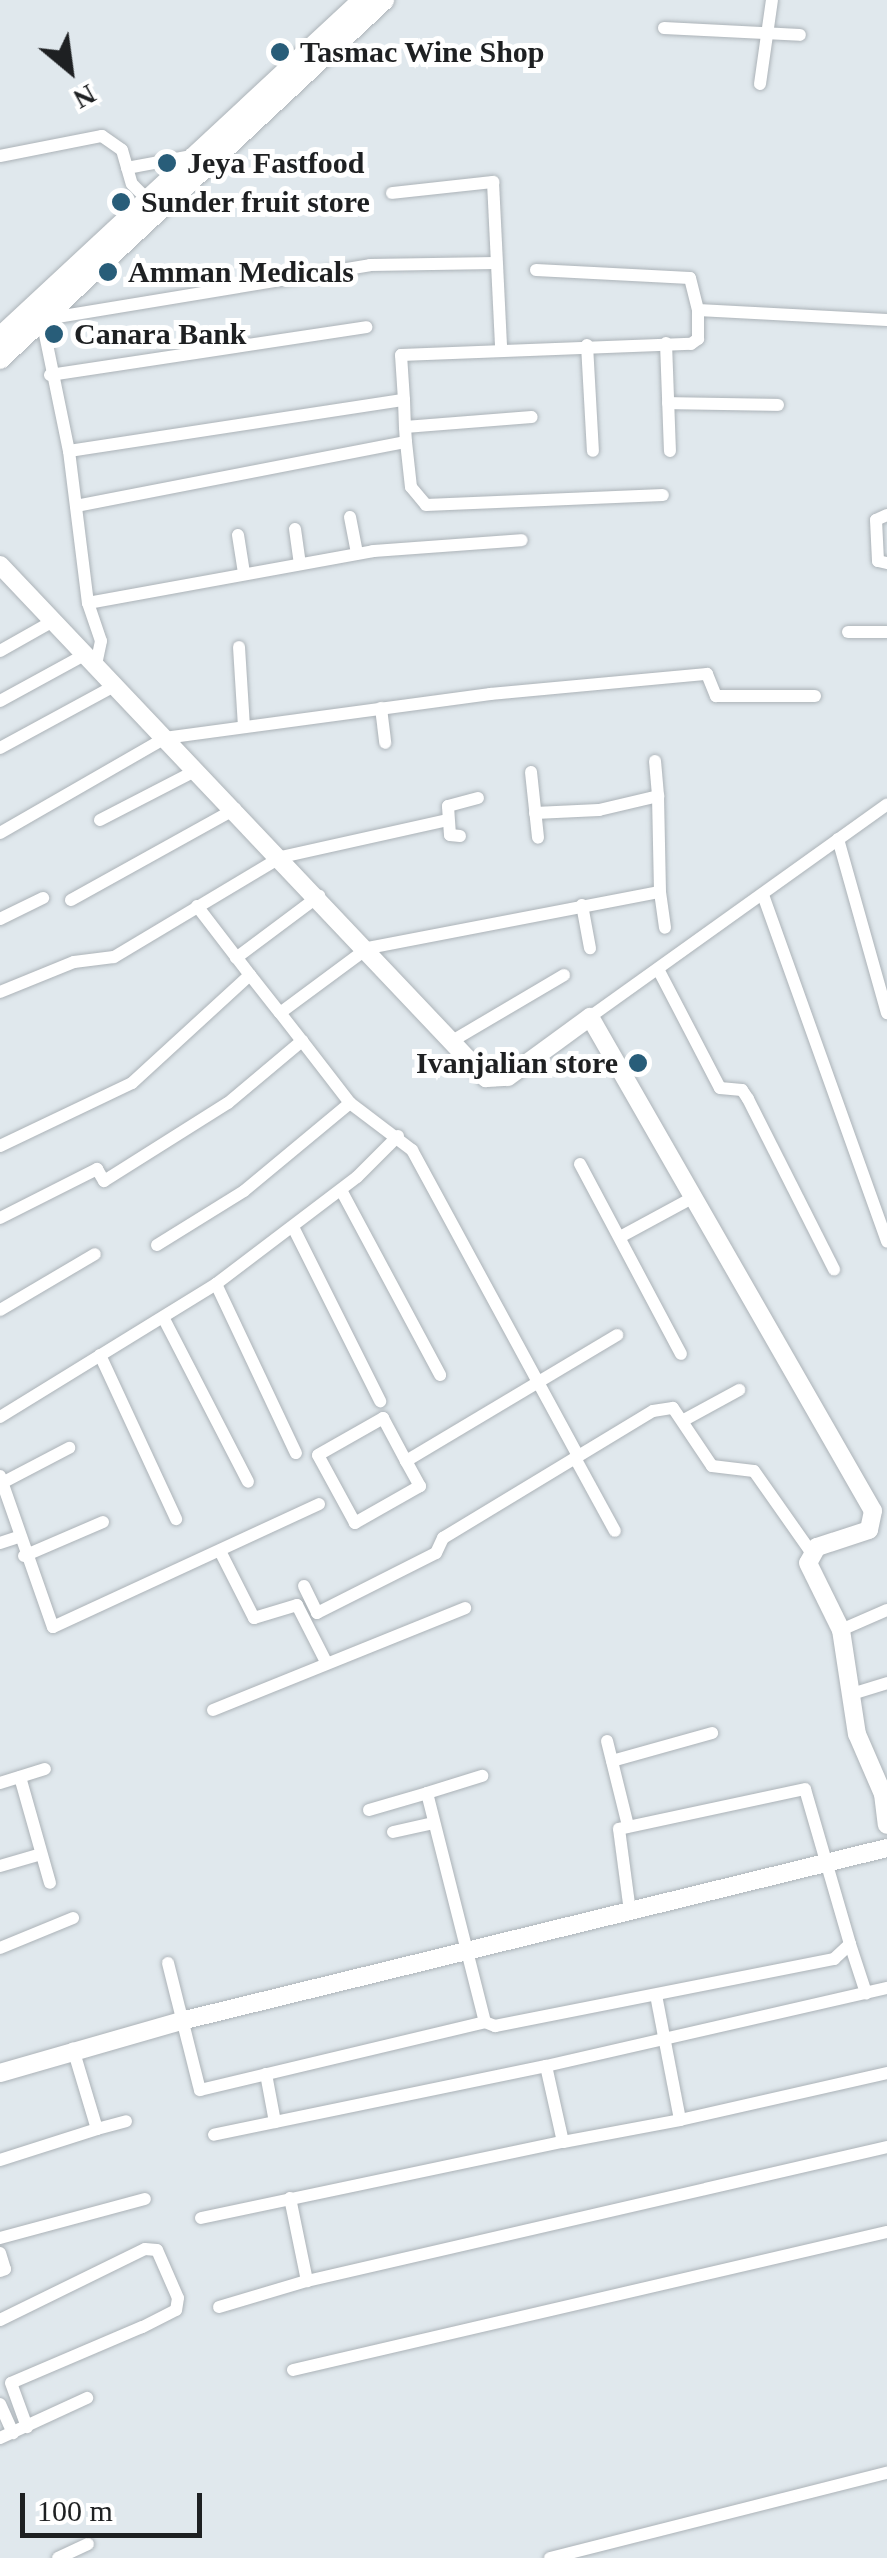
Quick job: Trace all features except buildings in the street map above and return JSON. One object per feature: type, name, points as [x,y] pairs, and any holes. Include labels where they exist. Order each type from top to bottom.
[{"type":"main road","points":[[0,359],[38,312],[146,198],[362,0]]},
{"type":"main road","points":[[0,336],[38,312],[384,0]]},
{"type":"street","points":[[760,84],[772,0]]},
{"type":"street","points":[[664,28],[800,35]]},
{"type":"street","points":[[0,156],[102,136],[122,150],[127,168],[146,198]]},
{"type":"street","points":[[127,168],[192,156]]},
{"type":"street","points":[[392,193],[492,182],[501,348]]},
{"type":"street","points":[[0,701],[91,660],[101,641],[88,603],[69,451],[38,312],[370,264],[496,262]]},
{"type":"street","points":[[536,270],[690,278],[698,310],[695,343],[401,355],[411,487],[426,505],[662,494]]},
{"type":"street","points":[[698,310],[887,320]]},
{"type":"street","points":[[50,376],[366,326]]},
{"type":"street","points":[[666,343],[670,452]]},
{"type":"street","points":[[588,345],[593,451]]},
{"type":"street","points":[[69,451],[404,400]]},
{"type":"street","points":[[668,403],[778,405]]},
{"type":"street","points":[[405,427],[532,417]]},
{"type":"street","points":[[76,506],[406,442]]},
{"type":"street","points":[[887,515],[876,520],[878,561],[887,563]]},
{"type":"street","points":[[350,517],[357,554]]},
{"type":"street","points":[[295,529],[300,563]]},
{"type":"street","points":[[238,535],[244,573]]},
{"type":"street","points":[[88,603],[357,554],[522,540]]},
{"type":"street","points":[[0,566],[319,896],[486,1078],[508,1077],[887,804]]},
{"type":"street","points":[[0,651],[53,620]]},
{"type":"street","points":[[848,632],[887,632]]},
{"type":"street","points":[[239,647],[244,726]]},
{"type":"street","points":[[0,834],[165,738],[382,708],[707,674],[716,696],[815,696]]},
{"type":"street","points":[[0,748],[116,685]]},
{"type":"street","points":[[382,708],[385,743]]},
{"type":"street","points":[[654,761],[665,928]]},
{"type":"street","points":[[100,820],[197,770]]},
{"type":"street","points":[[531,772],[538,838]]},
{"type":"street","points":[[535,813],[599,810],[658,796]]},
{"type":"street","points":[[460,836],[450,835],[451,803],[478,798]]},
{"type":"street","points":[[71,900],[235,809]]},
{"type":"street","points":[[0,992],[74,962],[114,957],[281,857],[448,820]]},
{"type":"street","points":[[838,839],[887,1014]]},
{"type":"street","points":[[280,1013],[368,948],[660,892]]},
{"type":"street","points":[[763,895],[887,1241]]},
{"type":"street","points":[[236,958],[319,896]]},
{"type":"street","points":[[0,919],[42,898]]},
{"type":"street","points":[[582,904],[590,948]]},
{"type":"street","points":[[197,906],[350,1103],[412,1150],[615,1531]]},
{"type":"street","points":[[658,969],[720,1088],[742,1090],[748,1098],[834,1269]]},
{"type":"street","points":[[0,1146],[132,1083],[250,975]]},
{"type":"street","points":[[452,1041],[564,976]]},
{"type":"street","points":[[590,1017],[880,1520],[810,1552]]},
{"type":"street","points":[[0,1218],[97,1169],[104,1181],[153,1154],[302,1040]]},
{"type":"street","points":[[157,1245],[244,1192],[350,1103]]},
{"type":"street","points":[[0,1417],[216,1284],[342,1190],[398,1136]]},
{"type":"street","points":[[580,1164],[680,1354]]},
{"type":"street","points":[[342,1190],[440,1376]]},
{"type":"street","points":[[620,1237],[694,1197]]},
{"type":"street","points":[[292,1227],[380,1401]]},
{"type":"street","points":[[0,1310],[95,1254]]},
{"type":"street","points":[[216,1284],[296,1453]]},
{"type":"street","points":[[164,1319],[248,1482]]},
{"type":"street","points":[[406,1461],[617,1335]]},
{"type":"street","points":[[100,1355],[176,1519]]},
{"type":"street","points":[[684,1420],[739,1390]]},
{"type":"street","points":[[304,1586],[318,1613],[436,1553],[443,1538],[653,1411],[673,1408],[712,1466],[754,1471],[810,1552],[808,1563],[841,1630],[854,1692],[857,1734],[885,1794],[887,1825]]},
{"type":"street","points":[[383,1418],[406,1461],[420,1486],[354,1523],[318,1455],[383,1418]]},
{"type":"street","points":[[69,1448],[2,1486],[52,1627],[221,1554],[319,1504]]},
{"type":"street","points":[[24,1556],[103,1522]]},
{"type":"street","points":[[0,1543],[18,1537]]},
{"type":"street","points":[[221,1554],[254,1618],[297,1605],[326,1662]]},
{"type":"street","points":[[212,1710],[465,1608]]},
{"type":"street","points":[[841,1630],[887,1610]]},
{"type":"street","points":[[854,1692],[887,1683]]},
{"type":"street","points":[[612,1761],[712,1733]]},
{"type":"street","points":[[607,1740],[628,1826]]},
{"type":"street","points":[[0,1783],[45,1770]]},
{"type":"street","points":[[369,1810],[482,1776]]},
{"type":"street","points":[[20,1777],[50,1883]]},
{"type":"street","points":[[630,1911],[618,1829],[805,1789],[829,1858],[866,1992]]},
{"type":"street","points":[[427,1793],[484,2022]]},
{"type":"street","points":[[393,1832],[434,1823]]},
{"type":"street","points":[[0,2073],[73,2049],[137,2037],[181,2021],[467,1955],[829,1858],[887,1848]]},
{"type":"street","points":[[0,1866],[41,1854]]},
{"type":"street","points":[[0,1948],[73,1918]]},
{"type":"street","points":[[168,1962],[200,2090],[484,2022],[495,2026],[834,1959],[850,1944]]},
{"type":"street","points":[[214,2135],[546,2066],[887,1988]]},
{"type":"street","points":[[656,1994],[680,2120]]},
{"type":"street","points":[[73,2049],[98,2128]]},
{"type":"street","points":[[546,2066],[563,2142]]},
{"type":"street","points":[[201,2218],[680,2120],[887,2073]]},
{"type":"street","points":[[266,2074],[275,2122]]},
{"type":"street","points":[[0,2160],[126,2121]]},
{"type":"street","points":[[219,2307],[307,2281],[887,2147]]},
{"type":"street","points":[[290,2198],[307,2281]]},
{"type":"street","points":[[0,2238],[146,2199]]},
{"type":"street","points":[[293,2370],[887,2232]]},
{"type":"street","points":[[0,2320],[145,2250],[157,2250],[178,2298],[176,2310],[10,2384],[13,2432]]},
{"type":"street","points":[[0,2253],[0,2271]]},
{"type":"street","points":[[13,2432],[86,2398]]},
{"type":"street","points":[[0,2404],[13,2432]]},
{"type":"street","points":[[550,2558],[887,2474]]},
{"type":"street","points":[[58,2558],[88,2544]]},
{"type":"place","name":"Tasmac Wine Shop","points":[[280,52]]},
{"type":"place","name":"Jeya Fastfood","points":[[167,163]]},
{"type":"place","name":"Sunder fruit store","points":[[121,202]]},
{"type":"place","name":"Amman Medicals","points":[[108,272]]},
{"type":"place","name":"Canara Bank","points":[[54,334]]},
{"type":"place","name":"Ivanjalian store","points":[[638,1063]]}]
